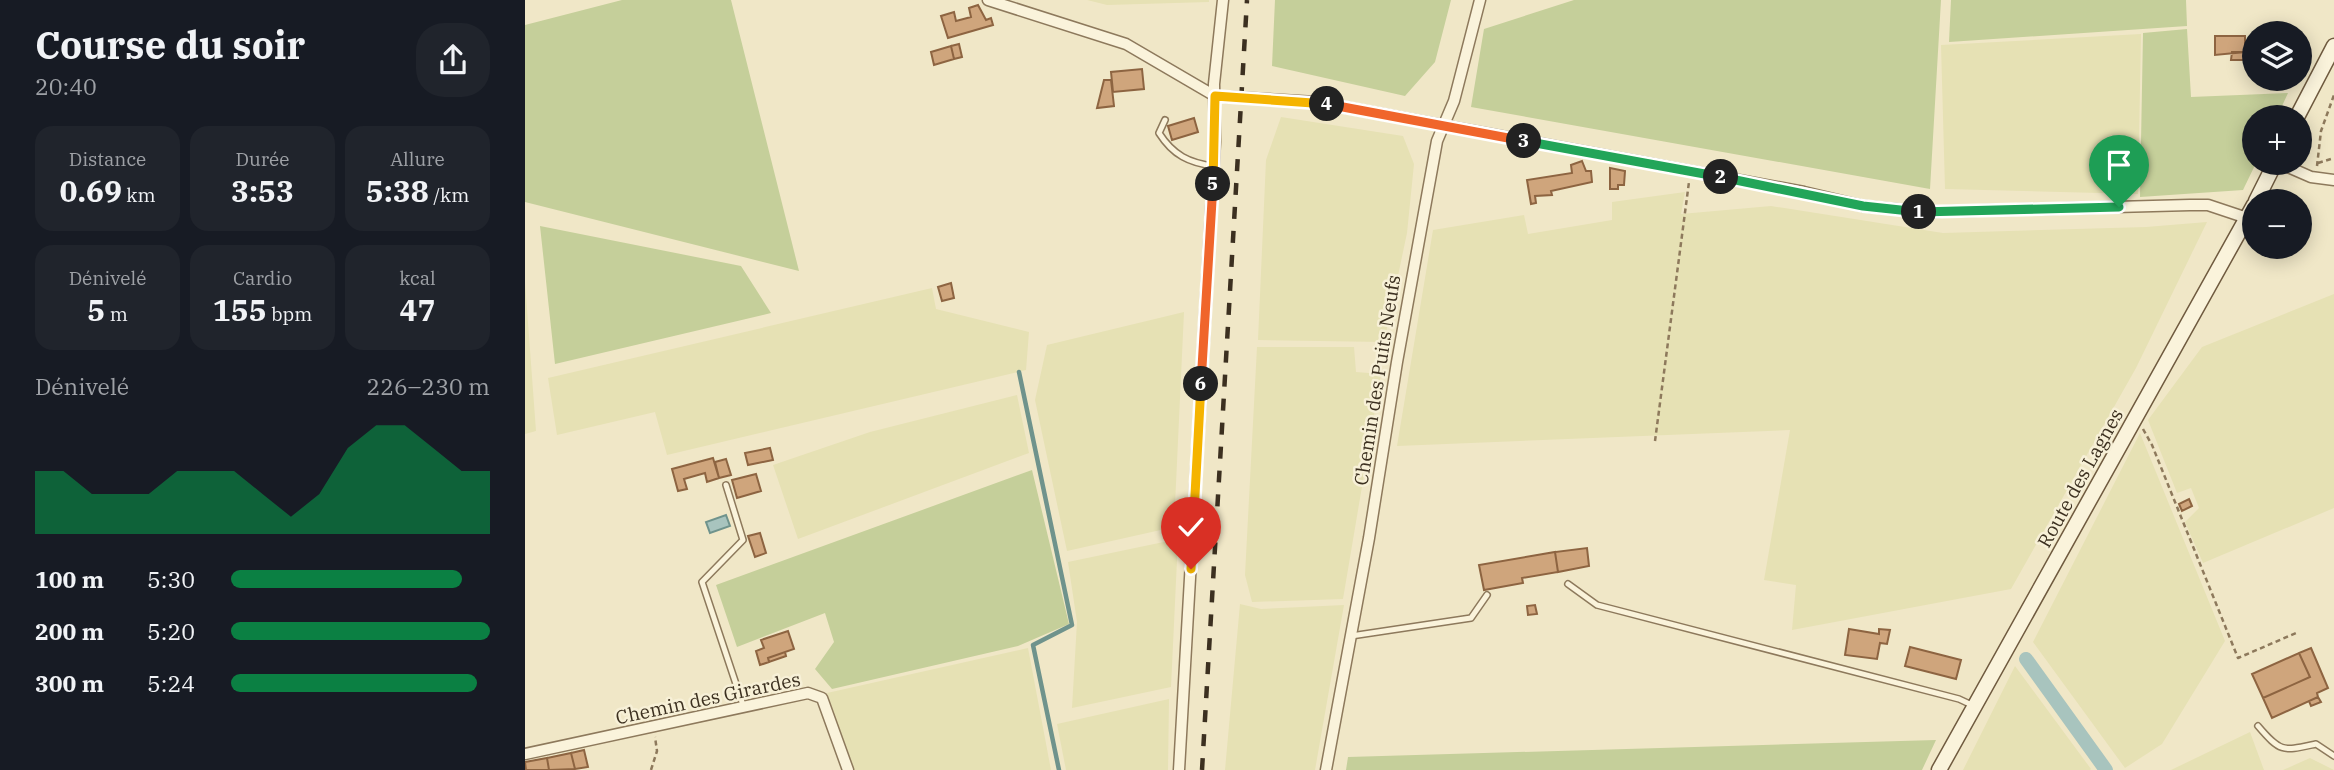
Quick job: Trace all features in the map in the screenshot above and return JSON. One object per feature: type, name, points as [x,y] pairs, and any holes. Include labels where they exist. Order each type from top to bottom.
[{"type":"street","points":[[988,0],[1126,44],[1215,96],[1316,102],[1863,206],[1924,212],[2190,205],[2242,207]]},
{"type":"street","points":[[1179,770],[1214,166],[1215,96],[1223,0]]},
{"type":"street","name":"Chemin des Puits Neufs","points":[[1326,770],[1437,141],[1454,101],[1480,0]]},
{"type":"street","points":[[2303,105],[2334,46]]},
{"type":"street","points":[[2306,175],[2334,180]]},
{"type":"street","name":"Route des Lagnes","points":[[1939,770],[2242,226]]},
{"type":"street","name":"Chemin des Girardes","points":[[525,754],[808,692],[822,698],[848,770]]},
{"type":"lane","points":[[1165,120],[1159,133],[1169,149],[1193,164],[1214,166]]},
{"type":"lane","points":[[726,485],[743,540],[702,582],[744,708]]},
{"type":"lane","points":[[1568,584],[1597,605],[1959,699],[1975,706]]},
{"type":"lane","points":[[1351,636],[1471,618],[1487,595]]},
{"type":"lane","points":[[2258,726],[2275,746],[2286,751],[2316,744],[2334,755]]},
{"type":"path","points":[[2311,177],[2318,163],[2321,131],[2334,95]]},
{"type":"path","points":[[2318,163],[2334,158]]},
{"type":"path","points":[[1655,441],[1691,172]]},
{"type":"path","points":[[2136,418],[2153,445],[2238,658],[2295,633]]},
{"type":"path","points":[[650,770],[657,751],[653,727]]},
{"type":"shaded area","points":[[1087,0],[1209,0],[1209,2],[1107,5]]},
{"type":"shaded area","points":[[2141,34],[2138,194],[1945,189],[1941,45]]},
{"type":"shaded area","points":[[1281,117],[1403,136],[1414,164],[1407,233],[1384,342],[1258,340],[1266,160]]},
{"type":"shaded area","points":[[1685,192],[1681,214],[1771,206],[1943,233],[2146,227],[2207,222],[2136,368],[2011,589],[1792,630],[1796,585],[1764,580],[1790,430],[1397,446],[1433,230],[1524,215],[1528,234],[1612,220],[1612,202]]},
{"type":"shaded area","points":[[525,282],[536,431],[525,434]]},
{"type":"shaded area","points":[[932,288],[936,309],[1029,332],[1026,370],[667,455],[655,412],[557,435],[548,378]]},
{"type":"shaded area","points":[[2334,294],[2334,508],[2203,563],[2185,522],[2199,508],[2191,488],[2177,493],[2148,420],[2202,347]]},
{"type":"shaded area","points":[[1184,312],[1174,527],[1067,551],[1035,400],[1047,345]]},
{"type":"shaded area","points":[[1257,347],[1354,347],[1356,372],[1381,374],[1343,599],[1252,602],[1245,575]]},
{"type":"shaded area","points":[[1017,395],[1029,453],[798,539],[773,465],[870,432]]},
{"type":"shaded area","points":[[2140,433],[2225,641],[2162,744],[2125,768],[2033,642]]},
{"type":"shaded area","points":[[1178,539],[1171,687],[1072,708],[1077,622],[1068,562]]},
{"type":"shaded area","points":[[1240,604],[1261,609],[1344,605],[1315,770],[1225,770]]},
{"type":"shaded area","points":[[1028,648],[1051,770],[854,770],[827,693]]},
{"type":"shaded area","points":[[2015,666],[2091,769],[2090,770],[1963,770]]},
{"type":"shaded area","points":[[1169,699],[1168,770],[1066,770],[1057,724]]},
{"type":"shaded area","points":[[2250,732],[2264,770],[2171,770]]},
{"type":"shaded area","points":[[2310,758],[2334,770],[2283,770]]},
{"type":"green space","points":[[622,0],[731,0],[799,271],[525,202],[525,25]]},
{"type":"green space","points":[[1275,0],[1451,0],[1435,62],[1405,96],[1272,66]]},
{"type":"green space","points":[[1574,0],[1941,0],[1930,189],[1471,107],[1484,29]]},
{"type":"green space","points":[[1951,0],[2186,0],[2187,26],[1949,42]]},
{"type":"green space","points":[[2187,29],[2191,97],[2288,93],[2282,105],[2242,105],[2242,175],[2250,175],[2242,190],[2140,197],[2143,33]]},
{"type":"green space","points":[[540,226],[741,266],[771,313],[555,364]]},
{"type":"green space","points":[[1032,470],[1069,624],[1018,646],[832,689],[815,669],[834,642],[825,613],[737,647],[716,585]]},
{"type":"green space","points":[[1936,740],[1922,770],[1346,770],[1348,757]]},
{"type":"water","points":[[726,515],[730,526],[710,533],[706,522]]},
{"type":"building","points":[[978,5],[986,20],[991,18],[993,25],[948,38],[941,16],[954,12],[956,21],[971,17],[969,8]]},
{"type":"building","points":[[2215,36],[2242,36],[2242,52],[2215,55]]},
{"type":"building","points":[[959,44],[962,57],[954,59],[951,46]]},
{"type":"building","points":[[951,46],[954,59],[934,65],[931,52]]},
{"type":"building","points":[[2232,52],[2242,52],[2242,60],[2231,60]]},
{"type":"building","points":[[1142,69],[1144,89],[1113,92],[1111,72]]},
{"type":"building","points":[[1104,80],[1111,80],[1114,106],[1097,108]]},
{"type":"building","points":[[1194,118],[1198,132],[1172,140],[1168,126]]},
{"type":"building","points":[[1582,161],[1586,171],[1591,171],[1592,182],[1551,191],[1552,195],[1535,196],[1536,203],[1531,204],[1527,180],[1572,173],[1571,165]]},
{"type":"building","points":[[1610,168],[1625,171],[1624,185],[1618,185],[1618,189],[1610,189]]},
{"type":"building","points":[[951,283],[954,298],[942,301],[938,287]]},
{"type":"building","points":[[770,448],[773,460],[748,465],[745,453]]},
{"type":"building","points":[[713,458],[719,478],[707,482],[705,473],[684,479],[687,489],[678,491],[672,469]]},
{"type":"building","points":[[726,459],[731,475],[719,478],[715,462]]},
{"type":"building","points":[[756,474],[761,491],[737,498],[732,480]]},
{"type":"building","points":[[2189,499],[2192,506],[2182,511],[2179,504]]},
{"type":"building","points":[[760,533],[766,553],[755,557],[748,536]]},
{"type":"building","points":[[1587,548],[1589,566],[1558,572],[1555,552]]},
{"type":"building","points":[[1555,552],[1558,572],[1522,578],[1523,583],[1484,590],[1479,565]]},
{"type":"building","points":[[1535,605],[1537,614],[1528,615],[1527,606]]},
{"type":"building","points":[[1849,629],[1879,634],[1879,629],[1890,630],[1887,644],[1880,643],[1877,659],[1845,655]]},
{"type":"building","points":[[788,631],[794,649],[768,658],[769,662],[760,665],[756,651],[764,648],[761,640]]},
{"type":"building","points":[[1910,647],[1961,660],[1956,679],[1905,666]]},
{"type":"building","points":[[2311,648],[2328,688],[2317,693],[2318,697],[2272,718],[2263,698],[2310,677],[2299,653]]},
{"type":"building","points":[[785,652],[786,656],[769,662],[768,658]]},
{"type":"building","points":[[2299,653],[2310,677],[2263,698],[2252,674]]},
{"type":"building","points":[[2318,697],[2321,702],[2311,706],[2309,701]]},
{"type":"building","points":[[584,750],[588,767],[575,769],[571,753]]},
{"type":"building","points":[[571,753],[575,769],[549,770],[547,758]]},
{"type":"building","points":[[547,758],[549,770],[526,770],[525,762]]},
{"type":"waterway","points":[[1019,372],[1072,625],[1033,645],[1059,770]]},
{"type":"waterway","points":[[2026,659],[2106,770]]},
{"type":"railway","points":[[1202,770],[1247,0]]},
{"type":"route","points":[[1191,569],[1215,142],[1215,96],[1316,102],[1804,192],[1863,206],[1924,212],[2119,207]]}]
